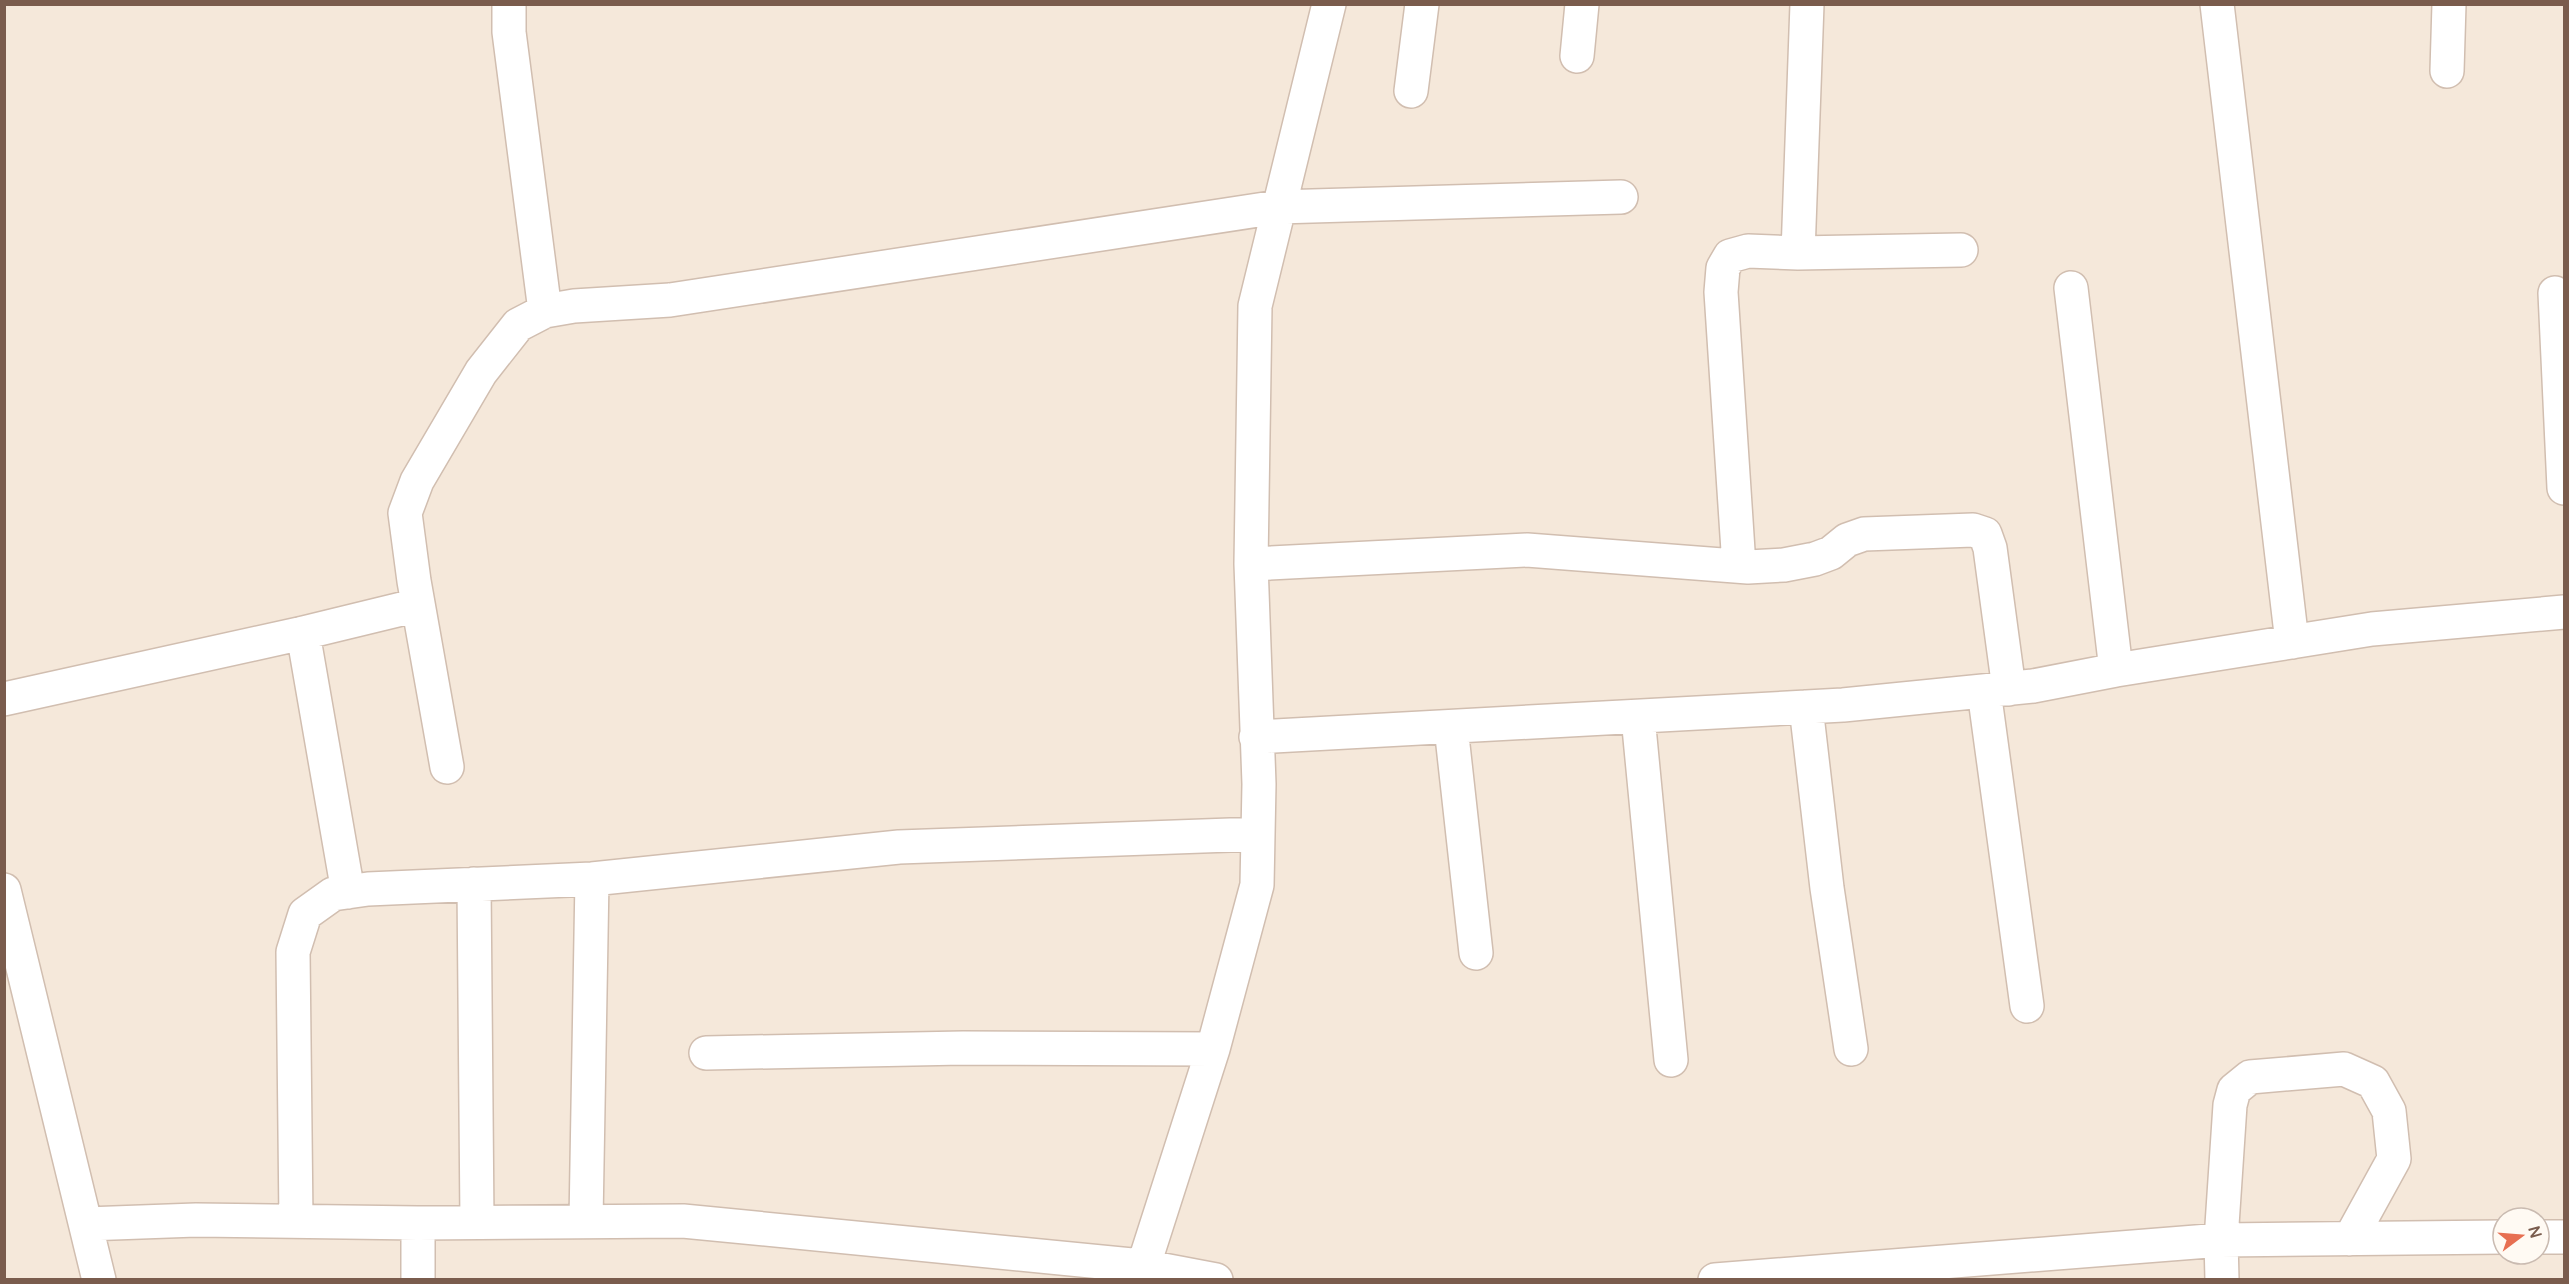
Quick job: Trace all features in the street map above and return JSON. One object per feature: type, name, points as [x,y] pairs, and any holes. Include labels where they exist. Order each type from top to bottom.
[{"type":"street","points":[[509,4],[509,32],[545,311]]},
{"type":"street","points":[[1140,1273],[1213,1049],[1257,885],[1258,834],[1251,564],[1255,306],[1329,4]]},
{"type":"street","points":[[1412,91],[1422,4]]},
{"type":"street","points":[[1577,56],[1582,4]]},
{"type":"street","points":[[1798,253],[1807,4]]},
{"type":"street","points":[[2217,4],[2292,642]]},
{"type":"street","points":[[2447,71],[2449,4]]},
{"type":"street","points":[[447,767],[418,605],[405,513],[417,481],[481,372],[518,324],[545,311],[574,306],[670,300],[1278,207],[1621,197]]},
{"type":"street","points":[[1739,566],[1721,292],[1723,268],[1730,256],[1748,251],[1798,253],[1961,250]]},
{"type":"street","points":[[2071,288],[2116,670]]},
{"type":"street","points":[[2555,293],[2565,488]]},
{"type":"street","points":[[1251,564],[1527,550],[1739,566],[1784,565],[1815,559],[1831,553],[1847,540],[1864,534],[1973,530],[1985,534],[1990,548],[1997,690],[2027,1006]]},
{"type":"street","points":[[4,699],[303,633],[418,605]]},
{"type":"street","points":[[1256,737],[1806,707],[1997,690],[2033,686],[2116,670],[2372,629],[2565,612]]},
{"type":"street","points":[[303,633],[348,892]]},
{"type":"street","points":[[1806,707],[1827,888],[1851,1049]]},
{"type":"street","points":[[1638,717],[1671,1060]]},
{"type":"street","points":[[1451,727],[1476,953]]},
{"type":"street","points":[[297,1221],[293,952],[305,914],[333,894],[368,889],[592,879],[899,847],[1258,834]]},
{"type":"street","points":[[586,1221],[592,879]]},
{"type":"street","points":[[474,884],[477,1222]]},
{"type":"street","points":[[4,890],[99,1280]]},
{"type":"street","points":[[706,1053],[963,1048],[1213,1049]]},
{"type":"street","points":[[2222,1280],[2221,1240],[2230,1105],[2234,1090],[2250,1077],[2344,1069],[2373,1082],[2389,1111],[2394,1159],[2350,1239]]},
{"type":"street","points":[[86,1224],[196,1220],[418,1223],[683,1221],[1216,1280]]},
{"type":"street","points":[[418,1223],[418,1280]]},
{"type":"street","points":[[1716,1280],[2221,1240],[2491,1238]]},
{"type":"shaded area","points":[[5,5],[2564,5],[2564,1279],[5,1280]]}]
